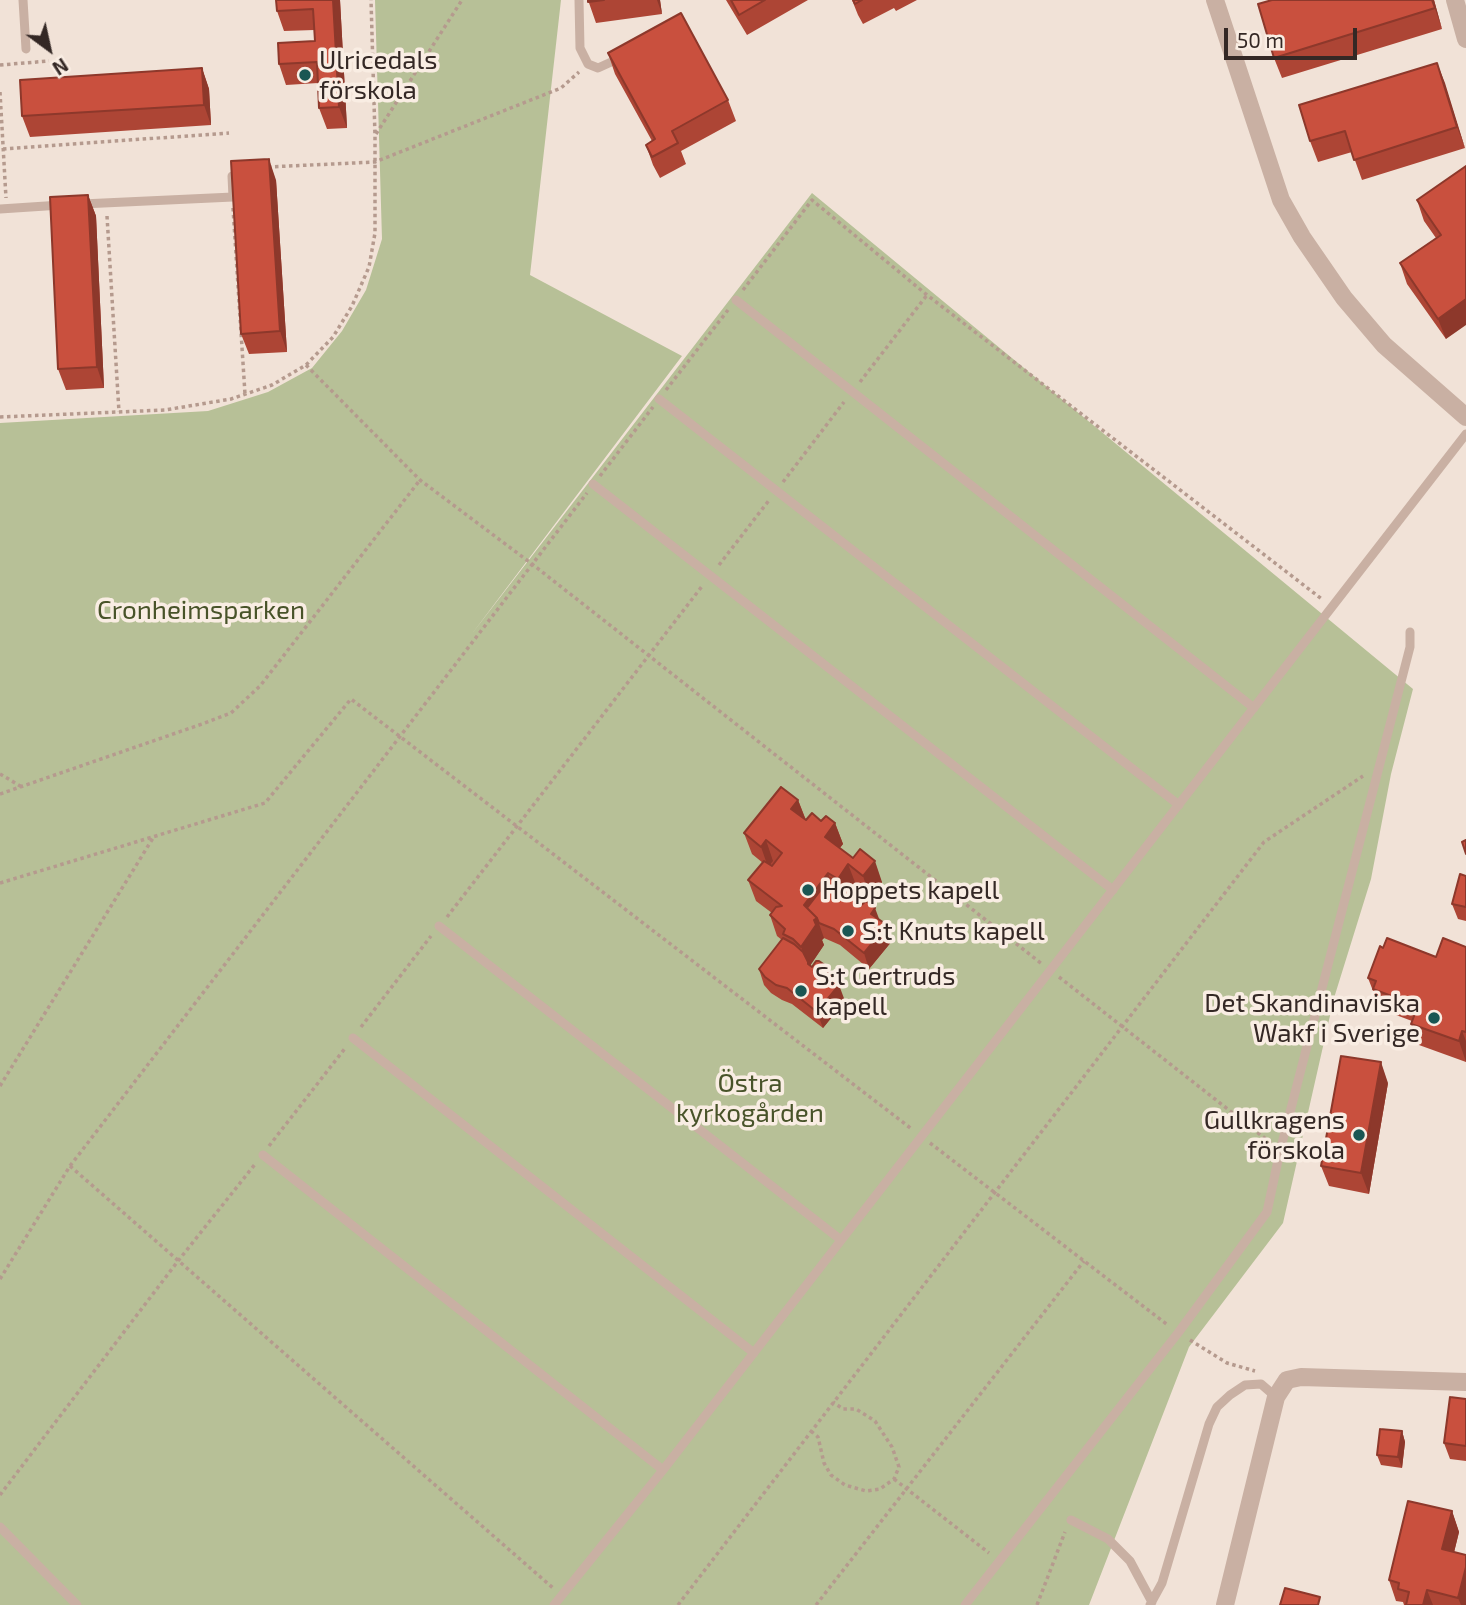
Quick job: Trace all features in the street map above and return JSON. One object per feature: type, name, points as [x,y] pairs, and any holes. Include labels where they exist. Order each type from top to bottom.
[{"type":"street","points":[[1215,0],[1281,200],[1302,237],[1344,298],[1384,345],[1466,417]]},
{"type":"street","points":[[1455,0],[1466,39]]},
{"type":"street","points":[[1225,1605],[1276,1396],[1287,1380],[1301,1377],[1466,1381]]},
{"type":"lane","points":[[23,0],[26,49]]},
{"type":"lane","points":[[579,0],[580,48],[588,64],[598,68],[634,52]]},
{"type":"lane","points":[[3,209],[233,197],[231,164]]},
{"type":"lane","points":[[736,300],[1254,708]]},
{"type":"lane","points":[[659,399],[1179,805]]},
{"type":"lane","points":[[554,1605],[663,1470],[1466,434]]},
{"type":"lane","points":[[593,485],[1113,890]]},
{"type":"lane","points":[[965,1605],[1178,1333],[1267,1212],[1280,1151],[1410,647],[1410,632]]},
{"type":"lane","points":[[439,926],[841,1240]]},
{"type":"lane","points":[[353,1038],[754,1353]]},
{"type":"lane","points":[[263,1155],[663,1470]]},
{"type":"lane","points":[[1151,1603],[1163,1583],[1209,1424],[1217,1407],[1245,1385],[1261,1384],[1276,1396]]},
{"type":"lane","points":[[1070,1520],[1108,1539],[1130,1561],[1151,1603]]},
{"type":"lane","points":[[0,1527],[77,1605]]},
{"type":"path","points":[[0,416],[165,410],[231,399],[272,386],[306,365],[333,337],[352,306],[369,267],[375,233],[371,0]]},
{"type":"path","points":[[375,136],[461,0]]},
{"type":"path","points":[[264,167],[375,162],[561,88],[588,64]]},
{"type":"path","points":[[0,92],[3,209]]},
{"type":"path","points":[[3,149],[229,133]]},
{"type":"path","points":[[233,197],[245,394]]},
{"type":"path","points":[[0,1279],[70,1166],[812,200],[927,295],[1332,607]]},
{"type":"path","points":[[106,203],[119,412]]},
{"type":"path","points":[[517,826],[927,295]]},
{"type":"path","points":[[306,365],[421,480],[649,655],[1280,1151]]},
{"type":"path","points":[[0,794],[231,712],[260,686],[421,480]]},
{"type":"path","points":[[0,883],[265,803],[351,699],[1178,1333],[1227,1363],[1287,1380]]},
{"type":"path","points":[[678,1605],[1264,842],[1380,766]]},
{"type":"path","points":[[0,774],[22,787]]},
{"type":"path","points":[[0,1086],[154,836]]},
{"type":"path","points":[[70,1166],[562,1596]]},
{"type":"path","points":[[816,1605],[1084,1261]]},
{"type":"path","points":[[811,1431],[818,1437],[824,1463],[831,1475],[845,1485],[866,1490],[880,1489],[894,1479],[899,1467],[892,1447],[875,1421],[856,1409],[844,1409],[833,1402]]},
{"type":"path","points":[[894,1479],[999,1561]]},
{"type":"path","points":[[1037,1605],[1064,1535]]},
{"type":"green space","name":"Östra kyrkogården","points":[[375,0],[561,0],[530,275],[682,356],[471,635],[812,193],[1413,689],[1391,774],[1371,879],[1334,998],[1283,1223],[1189,1347],[1089,1605],[0,1605],[0,423],[208,411],[268,392],[312,368],[342,331],[366,290],[382,239]]},
{"type":"building","points":[[276,0],[333,0],[339,107],[319,108],[317,62],[279,64],[278,43],[315,41],[313,9],[277,11]]},
{"type":"building","points":[[731,0],[765,0],[739,15]]},
{"type":"building","points":[[1272,0],[1432,0],[1435,8],[1274,58],[1258,4]]},
{"type":"building","points":[[681,13],[728,100],[672,131],[678,143],[652,157],[646,145],[655,139],[608,53]]},
{"type":"building","points":[[1437,63],[1457,127],[1354,160],[1345,131],[1310,141],[1299,105]]},
{"type":"building","points":[[202,68],[204,105],[22,116],[20,80]]},
{"type":"building","points":[[269,159],[280,331],[241,334],[231,161]]},
{"type":"building","points":[[1466,166],[1466,299],[1438,319],[1400,263],[1441,235],[1417,200]]},
{"type":"building","points":[[88,195],[97,367],[58,369],[50,197]]},
{"type":"building","name":"Hoppets kapell","points":[[781,787],[798,800],[791,809],[806,820],[812,813],[821,821],[826,816],[835,823],[825,837],[853,858],[860,849],[875,861],[863,876],[848,864],[838,879],[828,873],[804,905],[817,918],[814,920],[816,925],[801,947],[783,934],[785,929],[770,915],[776,907],[782,906],[748,880],[764,861],[772,866],[782,853],[766,840],[761,847],[744,833]]},
{"type":"building","points":[[1460,874],[1466,876],[1466,907],[1452,904]]},
{"type":"building","name":"S:t Knuts kapell","points":[[830,878],[849,891],[859,907],[866,901],[875,908],[871,914],[887,925],[864,953],[834,929],[819,923],[807,908]]},
{"type":"building","name":"S:t Gertruds kapell","points":[[783,938],[803,952],[812,967],[819,961],[829,968],[824,974],[839,985],[817,1012],[787,988],[776,985],[765,977],[759,969]]},
{"type":"building","name":"Det Skandinaviska Wakf i Sverige","points":[[1387,938],[1436,957],[1443,938],[1466,947],[1466,1032],[1462,1031],[1459,1041],[1411,1024],[1418,1006],[1373,989],[1376,981],[1368,978],[1380,946],[1383,948]]},
{"type":"building","points":[[1341,1056],[1381,1062],[1361,1173],[1321,1166]]},
{"type":"building","points":[[1450,1397],[1466,1399],[1466,1446],[1444,1443]]},
{"type":"building","points":[[1380,1429],[1402,1431],[1398,1457],[1377,1455]]},
{"type":"building","points":[[1408,1501],[1452,1511],[1442,1549],[1466,1555],[1466,1567],[1458,1598],[1427,1590],[1423,1605],[1406,1605],[1409,1592],[1398,1589],[1399,1583],[1389,1580]]},
{"type":"building","points":[[1285,1588],[1320,1597],[1318,1605],[1280,1605]]},
{"type":"place","name":"Ulricedals förskola","points":[[305,75]]},
{"type":"place","name":"Hoppets kapell","points":[[808,890]]},
{"type":"place","name":"S:t Knuts kapell","points":[[848,931]]},
{"type":"place","name":"S:t Gertruds kapell","points":[[801,991]]},
{"type":"place","name":"Det Skandinaviska Wakf i Sverige","points":[[1434,1018]]},
{"type":"place","name":"Gullkragens förskola","points":[[1359,1135]]},
{"type":"park label","name":"Cronheimsparken","points":[[201,610]]}]
